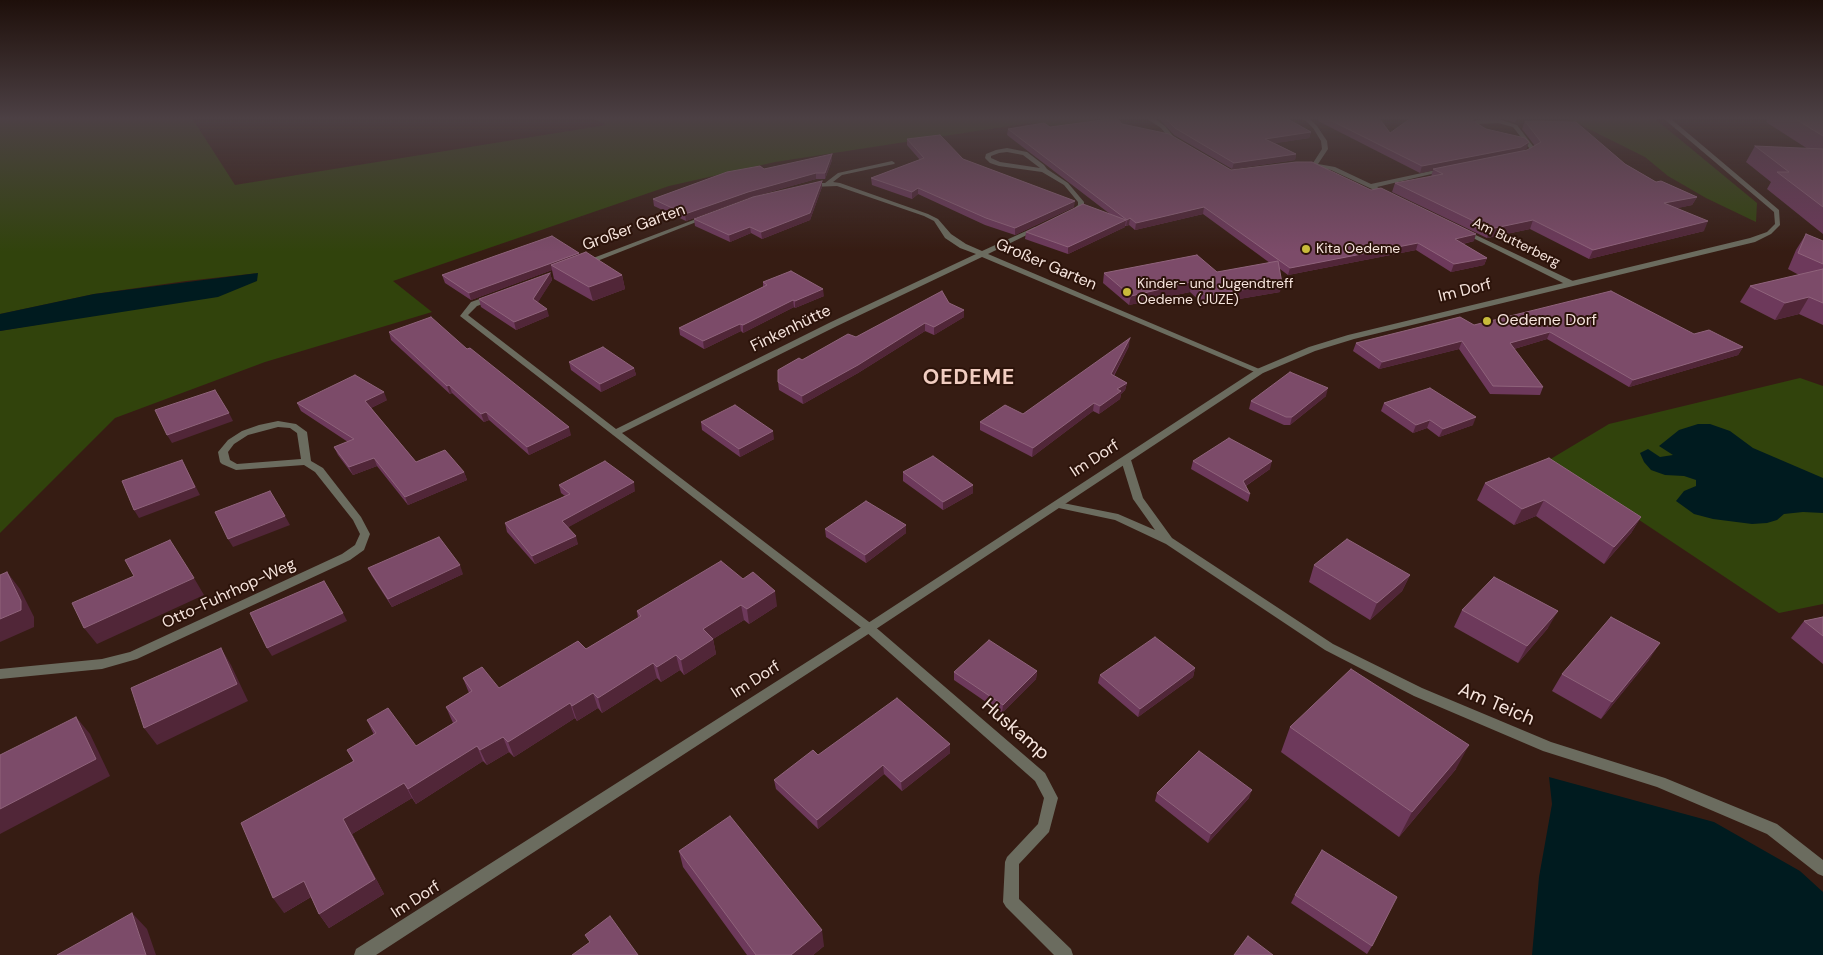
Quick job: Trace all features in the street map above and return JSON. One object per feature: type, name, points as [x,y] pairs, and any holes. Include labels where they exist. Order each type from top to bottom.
[{"type":"street","points":[[828,183],[840,174],[892,163]]},
{"type":"street","points":[[996,163],[1044,170]]},
{"type":"street","points":[[1037,163],[1044,170],[1066,184],[1078,197],[1082,206],[1068,214]]},
{"type":"street","name":"Im Dorf","points":[[362,955],[869,628],[1260,371],[1351,337],[1752,240],[1769,233],[1778,224],[1777,211],[1721,163]]},
{"type":"street","points":[[1301,164],[1315,164],[1333,168],[1396,198]]},
{"type":"street","points":[[1370,186],[1452,169]]},
{"type":"street","name":"Großer Garten","points":[[798,188],[828,183],[838,184],[926,215],[936,220],[948,236],[963,246],[1260,371]]},
{"type":"street","name":"Großer Garten","points":[[576,266],[714,214]]},
{"type":"street","name":"Finkenhütte","points":[[615,433],[834,324],[1046,224]]},
{"type":"street","name":"Am Butterberg","points":[[1455,227],[1570,283]]},
{"type":"street","points":[[502,293],[474,304],[466,310],[464,316],[869,628]]},
{"type":"street","points":[[270,426],[293,426],[302,432],[306,462],[236,468],[225,462],[223,452],[231,442],[245,433],[270,426]]},
{"type":"street","name":"Am Teich","points":[[1126,460],[1138,499],[1170,541]]},
{"type":"street","name":"Otto-Fuhrhop-Weg","points":[[0,674],[102,664],[133,656],[346,557],[360,547],[365,534],[357,519],[319,470],[306,462]]},
{"type":"street","name":"Am Teich","points":[[1058,505],[1118,517],[1170,541],[1329,647],[1418,692],[1548,747],[1660,782],[1772,829],[1823,869]]},
{"type":"street","name":"Huskamp","points":[[869,628],[1040,777],[1051,798],[1044,827],[1012,862],[1011,902],[1065,955]]},
{"type":"green space","points":[[0,163],[221,163],[235,185],[374,163],[772,163],[669,186],[393,281],[432,312],[265,362],[115,418],[0,533],[0,331],[83,317],[258,273],[94,294],[0,314]]},
{"type":"green space","points":[[1652,163],[1708,163],[1757,203],[1756,222],[1706,198],[1668,176]]},
{"type":"green space","points":[[1800,378],[1823,386],[1823,604],[1779,613],[1549,460],[1609,424]]},
{"type":"water","points":[[258,273],[257,281],[218,297],[0,331],[0,314],[94,294]]},
{"type":"water","points":[[1698,424],[1710,424],[1730,431],[1753,448],[1823,478],[1823,513],[1803,512],[1784,514],[1777,520],[1752,524],[1713,519],[1694,514],[1676,501],[1684,491],[1696,486],[1696,480],[1684,476],[1665,475],[1651,470],[1644,462],[1640,453],[1648,449],[1660,457],[1673,455],[1659,446],[1679,430]]},
{"type":"water","points":[[1549,777],[1714,822],[1800,871],[1823,892],[1823,955],[1532,955],[1539,877],[1552,804]]},
{"type":"building","points":[[793,163],[829,163],[825,173],[816,173],[748,192],[685,214],[653,199],[727,172],[760,166],[764,169]]},
{"type":"building","points":[[912,163],[973,163],[1075,201],[1015,228],[986,218],[918,188],[912,192],[871,178]]},
{"type":"building","points":[[1052,163],[1218,163],[1231,170],[1291,163],[1313,163],[1371,190],[1381,188],[1476,234],[1455,239],[1487,258],[1454,264],[1418,243],[1290,268],[1204,207],[1136,223],[1130,218],[1127,220]]},
{"type":"building","points":[[1415,163],[1440,163],[1422,166]]},
{"type":"building","points":[[1465,163],[1623,163],[1656,182],[1661,181],[1697,197],[1664,203],[1708,221],[1593,250],[1533,220],[1490,229],[1395,183],[1443,174],[1433,169]]},
{"type":"building","points":[[1777,163],[1823,163],[1823,207],[1777,172],[1789,172]]},
{"type":"building","points":[[822,181],[810,213],[761,232],[750,227],[729,235],[694,219],[753,197]]},
{"type":"building","points":[[1083,204],[1126,220],[1068,247],[1026,232]]},
{"type":"building","points":[[1806,234],[1823,241],[1823,264],[1798,253]]},
{"type":"building","points":[[552,236],[579,253],[469,293],[442,275],[495,256]]},
{"type":"building","points":[[586,252],[622,275],[589,287],[551,265]]},
{"type":"building","points":[[1197,255],[1217,272],[1278,261],[1282,283],[1206,296],[1191,282],[1131,296],[1104,273]]},
{"type":"building","points":[[1823,269],[1823,303],[1809,297],[1785,303],[1750,286]]},
{"type":"building","points":[[791,271],[823,289],[795,301],[793,300],[743,325],[740,324],[703,341],[679,328],[767,285],[763,282]]},
{"type":"building","points":[[550,273],[533,299],[547,309],[514,322],[479,299]]},
{"type":"building","points":[[942,291],[949,303],[964,310],[934,327],[925,323],[858,365],[802,396],[778,382],[778,370],[799,358],[802,360],[848,334],[856,337]]},
{"type":"building","points":[[1611,291],[1694,334],[1709,330],[1743,347],[1633,380],[1550,332],[1510,343],[1543,387],[1493,386],[1462,341],[1382,362],[1356,343],[1460,317],[1474,325]]},
{"type":"building","points":[[431,317],[467,349],[470,348],[569,427],[527,447],[486,412],[481,414],[449,385],[447,386],[389,332]]},
{"type":"building","points":[[1130,338],[1111,374],[1127,383],[1117,389],[1121,391],[1100,406],[1094,403],[1033,448],[980,422],[1005,405],[1023,414]]},
{"type":"building","points":[[603,347],[634,368],[600,384],[569,362]]},
{"type":"building","points":[[1290,372],[1328,388],[1292,417],[1286,417],[1251,401]]},
{"type":"building","points":[[355,375],[384,392],[365,401],[416,462],[445,450],[464,472],[405,497],[374,458],[349,467],[334,447],[354,439],[297,403]]},
{"type":"building","points":[[1430,388],[1476,417],[1443,429],[1430,420],[1416,425],[1384,403]]},
{"type":"building","points":[[215,390],[229,413],[167,435],[155,410]]},
{"type":"building","points":[[735,405],[773,431],[739,449],[701,422]]},
{"type":"building","points":[[1229,438],[1272,461],[1243,481],[1250,494],[1193,461]]},
{"type":"building","points":[[933,456],[973,485],[943,502],[903,472]]},
{"type":"building","points":[[1549,458],[1641,517],[1614,547],[1544,500],[1522,509],[1485,483]]},
{"type":"building","points":[[182,460],[195,487],[134,510],[122,481]]},
{"type":"building","points":[[605,461],[634,482],[562,521],[576,536],[532,556],[505,523],[570,494],[559,485]]},
{"type":"building","points":[[270,491],[285,516],[228,539],[215,512]]},
{"type":"building","points":[[866,501],[906,525],[865,555],[825,529]]},
{"type":"building","points":[[439,537],[460,565],[388,599],[368,568]]},
{"type":"building","points":[[1347,539],[1410,575],[1377,603],[1314,565]]},
{"type":"building","points":[[170,540],[194,578],[84,628],[72,603],[134,576],[125,560]]},
{"type":"building","points":[[721,561],[743,579],[753,572],[775,591],[747,609],[741,605],[703,629],[713,639],[681,660],[676,655],[657,667],[653,663],[598,698],[593,693],[572,706],[570,703],[508,742],[503,737],[480,750],[477,746],[408,789],[404,783],[343,819],[375,879],[319,914],[304,881],[273,898],[241,823],[354,761],[347,750],[376,733],[367,720],[388,708],[416,746],[457,721],[446,707],[472,691],[463,678],[482,667],[499,688],[578,641],[586,649],[641,616],[637,611]]},
{"type":"building","points":[[7,572],[21,601],[21,610],[0,619],[0,575]]},
{"type":"building","points":[[1494,577],[1558,611],[1527,646],[1462,610]]},
{"type":"building","points":[[324,581],[343,613],[267,648],[250,613]]},
{"type":"building","points":[[1611,617],[1660,643],[1612,702],[1562,674]]},
{"type":"building","points":[[1823,617],[1823,636],[1804,621]]},
{"type":"building","points":[[1155,637],[1195,668],[1140,709],[1100,675]]},
{"type":"building","points":[[989,640],[1037,671],[1003,705],[954,672]]},
{"type":"building","points":[[221,648],[237,684],[144,728],[131,688]]},
{"type":"building","points":[[1351,669],[1469,745],[1412,812],[1290,727]]},
{"type":"building","points":[[897,698],[950,744],[901,782],[883,765],[817,820],[774,780],[813,750],[818,755]]},
{"type":"building","points":[[76,717],[96,759],[0,809],[0,755]]},
{"type":"building","points":[[1199,751],[1252,790],[1211,834],[1157,793]]},
{"type":"building","points":[[730,816],[822,930],[791,955],[756,955],[679,851]]},
{"type":"building","points":[[1322,850],[1397,897],[1372,946],[1295,895]]},
{"type":"building","points":[[132,913],[146,955],[57,955]]},
{"type":"building","points":[[610,916],[638,955],[572,955],[590,942],[585,935]]},
{"type":"building","points":[[1248,936],[1273,955],[1234,955]]},
{"type":"place","name":"Kita Oedeme","points":[[1306,249]]},
{"type":"place","name":"Kinder- und Jugendtreff Oedeme (JUZE)","points":[[1127,292]]},
{"type":"place","name":"Oedeme Dorf","points":[[1487,321]]},
{"type":"district","name":"OEDEME","points":[[969,378]]}]
